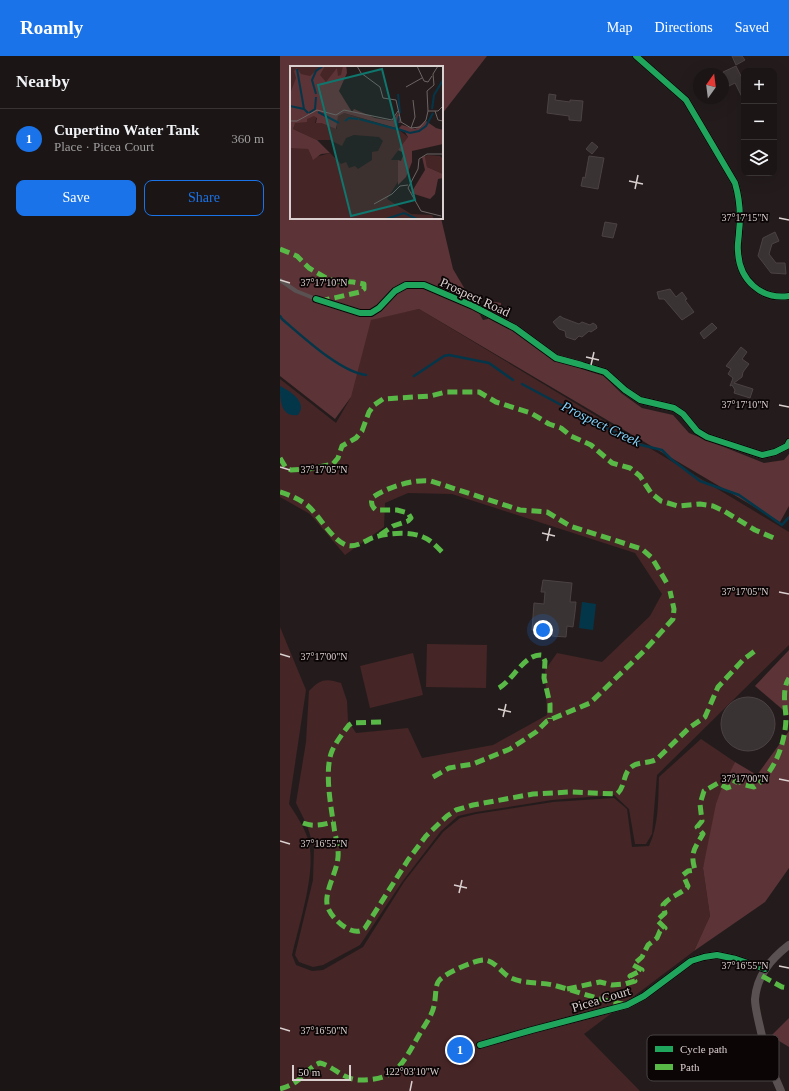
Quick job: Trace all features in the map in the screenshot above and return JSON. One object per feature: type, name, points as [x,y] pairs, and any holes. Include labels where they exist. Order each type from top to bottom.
[{"type":"street","points":[[636,56],[686,100],[735,183],[739,194],[740,208],[738,252],[743,273],[756,289],[765,294],[778,298],[789,296]]},
{"type":"street","name":"Prospect Road","points":[[316,299],[360,313],[371,313],[380,308],[395,291],[406,285],[424,285],[473,306],[515,328],[556,358],[605,372],[625,390],[640,400],[674,408],[683,414],[697,431],[707,437],[762,455],[775,452],[787,446],[789,442]]},
{"type":"street","points":[[762,1035],[755,1000],[757,987],[765,969],[772,959],[789,945]]},
{"type":"street","name":"Picea Court","points":[[480,1045],[627,1005],[644,996],[691,961],[704,957],[717,955],[736,959],[765,969]]},
{"type":"street","points":[[777,1081],[781,1091]]},
{"type":"lane","name":"Prospect Road","points":[[280,280],[296,291],[316,299]]},
{"type":"shaded area","points":[[280,56],[487,56],[443,113],[443,66],[290,66],[290,219],[441,219],[453,269],[483,320],[488,319],[489,301],[501,303],[501,321],[554,360],[604,376],[621,393],[642,408],[673,415],[689,433],[764,463],[784,460],[789,454],[789,506],[780,522],[419,309],[371,320],[351,397],[335,419],[280,376]]},
{"type":"shaded area","points":[[280,235],[371,319],[419,309],[789,532],[789,645],[657,775],[652,834],[646,844],[635,844],[629,809],[614,795],[552,800],[458,816],[441,831],[402,882],[360,945],[323,965],[313,967],[299,962],[295,955],[313,880],[314,848],[307,825],[296,803],[306,742],[309,691],[320,682],[327,680],[341,683],[347,701],[348,721],[356,733],[408,728],[422,758],[493,745],[547,715],[545,670],[557,653],[602,662],[650,616],[662,594],[635,553],[452,494],[408,493],[385,503],[384,527],[345,555],[310,514],[280,497],[280,379],[336,423],[351,397]]},
{"type":"shaded area","points":[[280,627],[306,690],[289,804],[302,825],[307,837],[311,861],[305,902],[292,955],[296,965],[312,971],[323,970],[363,947],[404,882],[443,832],[460,818],[476,814],[553,802],[614,798],[627,809],[632,847],[649,846],[655,830],[659,777],[701,739],[735,762],[729,776],[703,868],[710,916],[694,951],[584,1034],[640,1091],[280,1091]]},
{"type":"shaded area","points":[[427,644],[487,645],[486,688],[426,687]]},
{"type":"shaded area","points":[[789,650],[789,715],[755,686]]},
{"type":"shaded area","points":[[413,653],[423,695],[370,708],[360,666]]},
{"type":"shaded area","points":[[789,731],[789,868],[765,902],[694,951],[710,916],[703,868],[716,804],[721,790],[735,762],[757,775]]},
{"type":"shaded area","points":[[789,1018],[789,1047],[779,1041],[779,1035],[772,1035]]},
{"type":"water","points":[[280,386],[293,394],[299,401],[301,410],[298,415],[292,415],[284,410],[280,396]]},
{"type":"water","points":[[582,602],[596,604],[593,630],[579,628]]},
{"type":"building","points":[[732,56],[742,56],[745,60],[736,65]]},
{"type":"building","points":[[736,66],[741,76],[741,95],[735,83],[729,86],[729,69]]},
{"type":"building","points":[[549,94],[556,95],[555,100],[570,102],[570,100],[583,101],[581,121],[569,120],[569,116],[547,113]]},
{"type":"building","points":[[592,142],[598,147],[592,154],[586,149]]},
{"type":"building","points":[[589,156],[604,158],[598,189],[581,186],[583,177],[585,178]]},
{"type":"building","points":[[605,222],[617,224],[613,238],[602,236]]},
{"type":"building","points":[[775,232],[779,241],[772,244],[769,254],[776,263],[785,263],[786,274],[771,273],[758,256],[763,238]]},
{"type":"building","points":[[670,289],[676,297],[682,292],[687,299],[685,300],[694,312],[682,320],[664,299],[659,299],[657,292]]},
{"type":"building","points":[[560,316],[579,324],[582,322],[590,325],[593,323],[597,328],[591,332],[589,331],[582,337],[579,336],[575,340],[566,337],[565,331],[559,329],[553,322]]},
{"type":"building","points":[[712,323],[717,328],[704,339],[700,333]]},
{"type":"building","points":[[741,347],[747,352],[742,359],[749,364],[743,372],[742,377],[734,383],[753,389],[750,398],[734,393],[735,390],[732,385],[730,386],[733,378],[728,374],[731,369],[726,366]]},
{"type":"building","points":[[543,580],[572,583],[570,602],[576,602],[575,612],[573,627],[567,626],[566,637],[552,636],[552,631],[532,630],[534,603],[544,604],[545,592],[541,592]]},
{"type":"building","points":[[743,697],[753,697],[767,705],[773,714],[775,724],[773,734],[767,743],[753,751],[743,751],[733,746],[726,739],[721,729],[721,719],[726,709],[733,702]]},
{"type":"building","points":[[460,1040],[467,1045],[468,1048],[463,1055],[460,1056],[453,1051],[452,1048],[457,1041]]},
{"type":"waterway","name":"Prospect Creek","points":[[280,316],[333,360],[345,367],[366,375]]},
{"type":"waterway","name":"Prospect Creek","points":[[414,376],[444,356],[449,355],[489,363],[513,380]]},
{"type":"waterway","name":"Prospect Creek","points":[[522,384],[619,434],[633,443],[662,450],[671,459],[700,481],[739,495],[782,525],[789,517]]},
{"type":"marked path","points":[[280,249],[297,256],[309,268],[328,279],[364,284],[364,289],[360,292],[325,300]]},
{"type":"marked path","points":[[280,458],[286,468],[291,470],[309,469],[333,464],[338,458],[342,446],[356,438],[362,431],[369,412],[374,405],[383,399],[430,396],[446,392],[479,392],[496,402],[531,413],[549,424],[561,428],[571,436],[591,445],[612,463],[630,468],[640,476],[651,493],[661,501],[678,506],[700,504],[713,506],[755,530],[776,539]]},
{"type":"marked path","points":[[380,535],[393,526],[408,521],[411,518],[408,513],[397,510],[376,510],[372,504],[373,497],[401,484],[416,481],[431,481],[520,510],[547,512],[570,526],[642,549],[652,558],[668,585]]},
{"type":"marked path","points":[[280,492],[294,497],[307,505],[330,533],[346,545],[356,545],[372,538],[384,535],[404,533],[426,538],[442,552]]},
{"type":"marked path","points":[[433,777],[449,768],[473,764],[510,749],[536,732],[547,721],[590,703],[645,650],[673,619],[674,609],[670,591]]},
{"type":"marked path","points":[[381,722],[352,723],[349,725],[332,751],[330,759],[328,778],[338,853],[337,863],[328,893],[327,904],[328,909],[336,920],[348,929],[354,931],[360,931],[365,928],[408,860],[426,836],[447,816],[456,810],[473,805],[533,794],[570,792],[617,794],[620,791],[626,774],[630,768],[636,764],[650,762],[657,759],[689,728],[705,717],[718,687],[743,660],[756,650]]},
{"type":"marked path","points":[[499,688],[530,658],[542,655],[545,661],[544,678],[550,704],[550,719]]},
{"type":"marked path","points":[[567,989],[600,982],[612,985],[625,984],[635,981],[630,976],[642,970],[633,965],[642,957],[648,945],[657,938],[660,931],[665,928],[657,920],[665,913],[663,905],[687,888],[688,886],[683,875],[688,871],[695,870],[693,855],[703,834],[697,827],[702,821],[700,804],[704,791],[718,783],[727,788],[733,786],[736,780],[745,785],[754,787],[768,774],[778,756],[784,736],[786,717],[785,687],[789,678]]},
{"type":"marked path","points":[[303,823],[318,825],[333,822]]},
{"type":"marked path","points":[[280,1089],[289,1086],[300,1079],[313,1066],[320,1063],[343,1075],[358,1080],[371,1080],[390,1074],[403,1062],[430,1017],[434,1006],[438,982],[452,972],[467,965],[484,960],[492,962],[508,976],[516,980],[553,985],[596,998],[623,1004]]},
{"type":"marked path","points":[[762,976],[782,987],[789,988]]},
{"type":"cycle path","points":[[636,56],[686,100],[735,183],[740,214],[738,246],[739,261],[742,271],[747,279],[753,286],[769,295],[789,296]]},
{"type":"cycle path","points":[[316,299],[360,313],[371,313],[379,308],[395,291],[406,285],[424,285],[473,306],[515,328],[556,358],[605,372],[625,390],[640,400],[674,408],[683,414],[697,431],[707,437],[762,455],[775,452],[787,446],[789,442]]},
{"type":"cycle path","points":[[480,1045],[627,1005],[644,996],[691,961],[704,957],[717,955],[736,959],[765,969]]},
{"type":"place","name":"Cupertino Water Tank","points":[[460,1050]]}]
